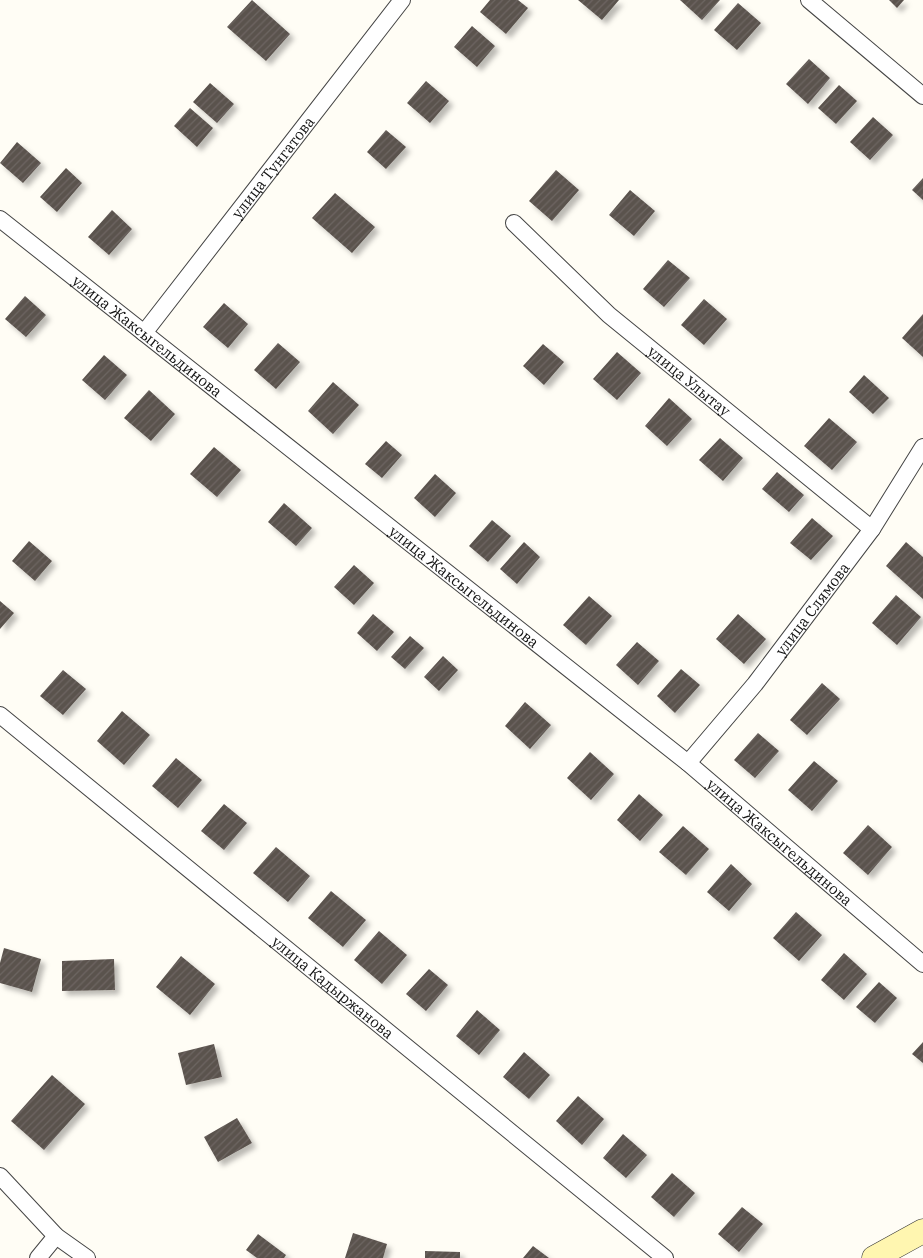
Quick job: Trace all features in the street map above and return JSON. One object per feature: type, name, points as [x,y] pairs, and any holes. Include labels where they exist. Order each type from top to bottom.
[{"type":"main road","points":[[874,1258],[923,1231]]},
{"type":"street","name":"улица Тунгатова","points":[[144,332],[402,0]]},
{"type":"street","points":[[808,0],[923,96]]},
{"type":"street","name":"улица Жаксыгельдинова","points":[[0,219],[688,763],[923,964]]},
{"type":"street","name":"улица Улытау","points":[[514,223],[609,315],[872,528]]},
{"type":"street","name":"улица Слямова","points":[[688,763],[755,684],[872,528],[923,446]]},
{"type":"street","name":"улица Кадыржанова","points":[[0,716],[665,1258]]},
{"type":"street","points":[[0,1176],[56,1236],[87,1258]]},
{"type":"street","points":[[38,1258],[56,1236]]},
{"type":"building","points":[[252,0],[290,34],[266,61],[227,27]]},
{"type":"building","points":[[490,0],[518,0],[528,8],[506,34],[480,12]]},
{"type":"building","points":[[578,0],[619,0],[602,20]]},
{"type":"building","points":[[680,0],[720,0],[702,20]]},
{"type":"building","points":[[889,0],[904,0],[897,8]]},
{"type":"building","points":[[738,3],[761,23],[737,50],[714,30]]},
{"type":"building","points":[[472,26],[495,46],[477,67],[454,47]]},
{"type":"building","points":[[809,59],[830,78],[808,104],[786,84]]},
{"type":"building","points":[[426,81],[449,101],[430,123],[407,103]]},
{"type":"building","points":[[210,83],[234,104],[217,123],[193,102]]},
{"type":"building","points":[[839,85],[857,101],[836,124],[818,108]]},
{"type":"building","points":[[190,108],[213,128],[197,147],[174,126]]},
{"type":"building","points":[[873,117],[893,135],[870,160],[850,142]]},
{"type":"building","points":[[386,130],[406,147],[386,169],[367,152]]},
{"type":"building","points":[[17,142],[41,163],[23,183],[0,163]]},
{"type":"building","points":[[66,168],[82,183],[57,212],[40,197]]},
{"type":"building","points":[[556,170],[579,190],[552,221],[529,201]]},
{"type":"building","points":[[923,178],[923,200],[912,190]]},
{"type":"building","points":[[630,190],[655,211],[634,236],[609,215]]},
{"type":"building","points":[[335,193],[375,227],[352,253],[312,218]]},
{"type":"building","points":[[112,210],[132,229],[109,255],[88,237]]},
{"type":"building","points":[[668,260],[690,278],[664,307],[643,289]]},
{"type":"building","points":[[25,296],[46,315],[26,337],[5,319]]},
{"type":"building","points":[[704,299],[727,319],[704,345],[681,325]]},
{"type":"building","points":[[224,303],[248,324],[228,348],[203,327]]},
{"type":"building","points":[[923,314],[923,357],[902,338]]},
{"type":"building","points":[[278,343],[300,362],[276,389],[254,370]]},
{"type":"building","points":[[543,344],[564,362],[544,385],[523,366]]},
{"type":"building","points":[[617,352],[641,373],[617,400],[593,379]]},
{"type":"building","points":[[104,355],[127,375],[105,400],[82,380]]},
{"type":"building","points":[[864,375],[889,398],[873,414],[849,392]]},
{"type":"building","points":[[333,382],[359,405],[333,434],[308,411]]},
{"type":"building","points":[[149,390],[175,414],[151,441],[124,418]]},
{"type":"building","points":[[669,398],[692,419],[667,446],[645,426]]},
{"type":"building","points":[[829,418],[857,442],[832,470],[804,446]]},
{"type":"building","points":[[720,438],[743,458],[723,481],[699,460]]},
{"type":"building","points":[[386,441],[402,455],[382,478],[365,464]]},
{"type":"building","points":[[214,447],[241,470],[217,497],[190,474]]},
{"type":"building","points":[[777,472],[804,495],[789,512],[762,489]]},
{"type":"building","points":[[435,474],[456,493],[435,517],[414,498]]},
{"type":"building","points":[[284,503],[312,528],[296,546],[268,522]]},
{"type":"building","points":[[812,518],[833,536],[811,560],[790,543]]},
{"type":"building","points":[[492,520],[511,536],[488,562],[469,546]]},
{"type":"building","points":[[29,541],[52,561],[35,581],[12,561]]},
{"type":"building","points":[[524,542],[540,557],[517,584],[500,569]]},
{"type":"building","points":[[906,542],[923,557],[923,599],[886,566]]},
{"type":"building","points":[[354,565],[374,583],[354,605],[334,587]]},
{"type":"building","points":[[896,595],[921,617],[897,645],[872,623]]},
{"type":"building","points":[[589,596],[612,616],[586,645],[563,625]]},
{"type":"building","points":[[0,601],[14,613],[0,629]]},
{"type":"building","points":[[373,614],[394,632],[377,651],[357,633]]},
{"type":"building","points":[[738,614],[766,639],[744,664],[716,639]]},
{"type":"building","points":[[410,636],[424,648],[405,669],[391,657]]},
{"type":"building","points":[[637,642],[659,661],[638,685],[616,665]]},
{"type":"building","points":[[443,656],[458,670],[439,691],[424,677]]},
{"type":"building","points":[[681,669],[700,685],[675,713],[657,696]]},
{"type":"building","points":[[63,670],[86,689],[63,715],[40,696]]},
{"type":"building","points":[[822,683],[840,699],[807,735],[790,720]]},
{"type":"building","points":[[525,702],[551,725],[530,749],[505,726]]},
{"type":"building","points":[[122,711],[150,735],[124,765],[97,741]]},
{"type":"building","points":[[758,733],[779,751],[755,778],[734,760]]},
{"type":"building","points":[[590,752],[614,774],[591,800],[567,778]]},
{"type":"building","points":[[176,758],[202,780],[178,808],[152,786]]},
{"type":"building","points":[[814,761],[838,781],[812,811],[788,790]]},
{"type":"building","points":[[639,794],[663,815],[640,841],[617,820]]},
{"type":"building","points":[[224,804],[247,823],[224,850],[201,831]]},
{"type":"building","points":[[868,825],[892,847],[868,875],[843,853]]},
{"type":"building","points":[[683,826],[709,849],[686,875],[659,852]]},
{"type":"building","points":[[276,847],[310,876],[288,902],[253,873]]},
{"type":"building","points":[[731,864],[752,884],[729,911],[707,892]]},
{"type":"building","points":[[331,891],[366,920],[343,947],[308,918]]},
{"type":"building","points":[[796,912],[822,935],[799,961],[773,938]]},
{"type":"building","points":[[379,931],[407,955],[382,984],[354,960]]},
{"type":"building","points":[[4,948],[41,959],[32,992],[0,983],[0,963]]},
{"type":"building","points":[[844,953],[867,974],[844,1000],[821,980]]},
{"type":"building","points":[[181,956],[215,984],[190,1015],[156,987]]},
{"type":"building","points":[[114,959],[115,990],[62,991],[62,961]]},
{"type":"building","points":[[429,969],[448,985],[426,1011],[406,994]]},
{"type":"building","points":[[879,982],[897,998],[875,1023],[856,1007]]},
{"type":"building","points":[[477,1010],[500,1030],[479,1055],[456,1036]]},
{"type":"building","points":[[923,1042],[923,1063],[912,1054]]},
{"type":"building","points":[[214,1044],[222,1077],[186,1085],[178,1053]]},
{"type":"building","points":[[524,1052],[550,1075],[529,1099],[503,1077]]},
{"type":"building","points":[[52,1075],[85,1104],[44,1150],[11,1121]]},
{"type":"building","points":[[578,1096],[604,1119],[582,1145],[556,1121]]},
{"type":"building","points":[[237,1118],[252,1143],[218,1162],[204,1137]]},
{"type":"building","points":[[623,1134],[647,1155],[626,1178],[603,1158]]},
{"type":"building","points":[[672,1173],[695,1193],[674,1217],[651,1197]]},
{"type":"building","points":[[742,1207],[763,1224],[739,1252],[718,1234]]},
{"type":"building","points":[[353,1233],[387,1244],[383,1258],[345,1258]]},
{"type":"building","points":[[258,1234],[286,1255],[284,1258],[257,1258],[246,1250]]},
{"type":"building","points":[[533,1246],[549,1258],[523,1258]]},
{"type":"building","points":[[425,1251],[460,1252],[460,1258],[425,1258]]}]
